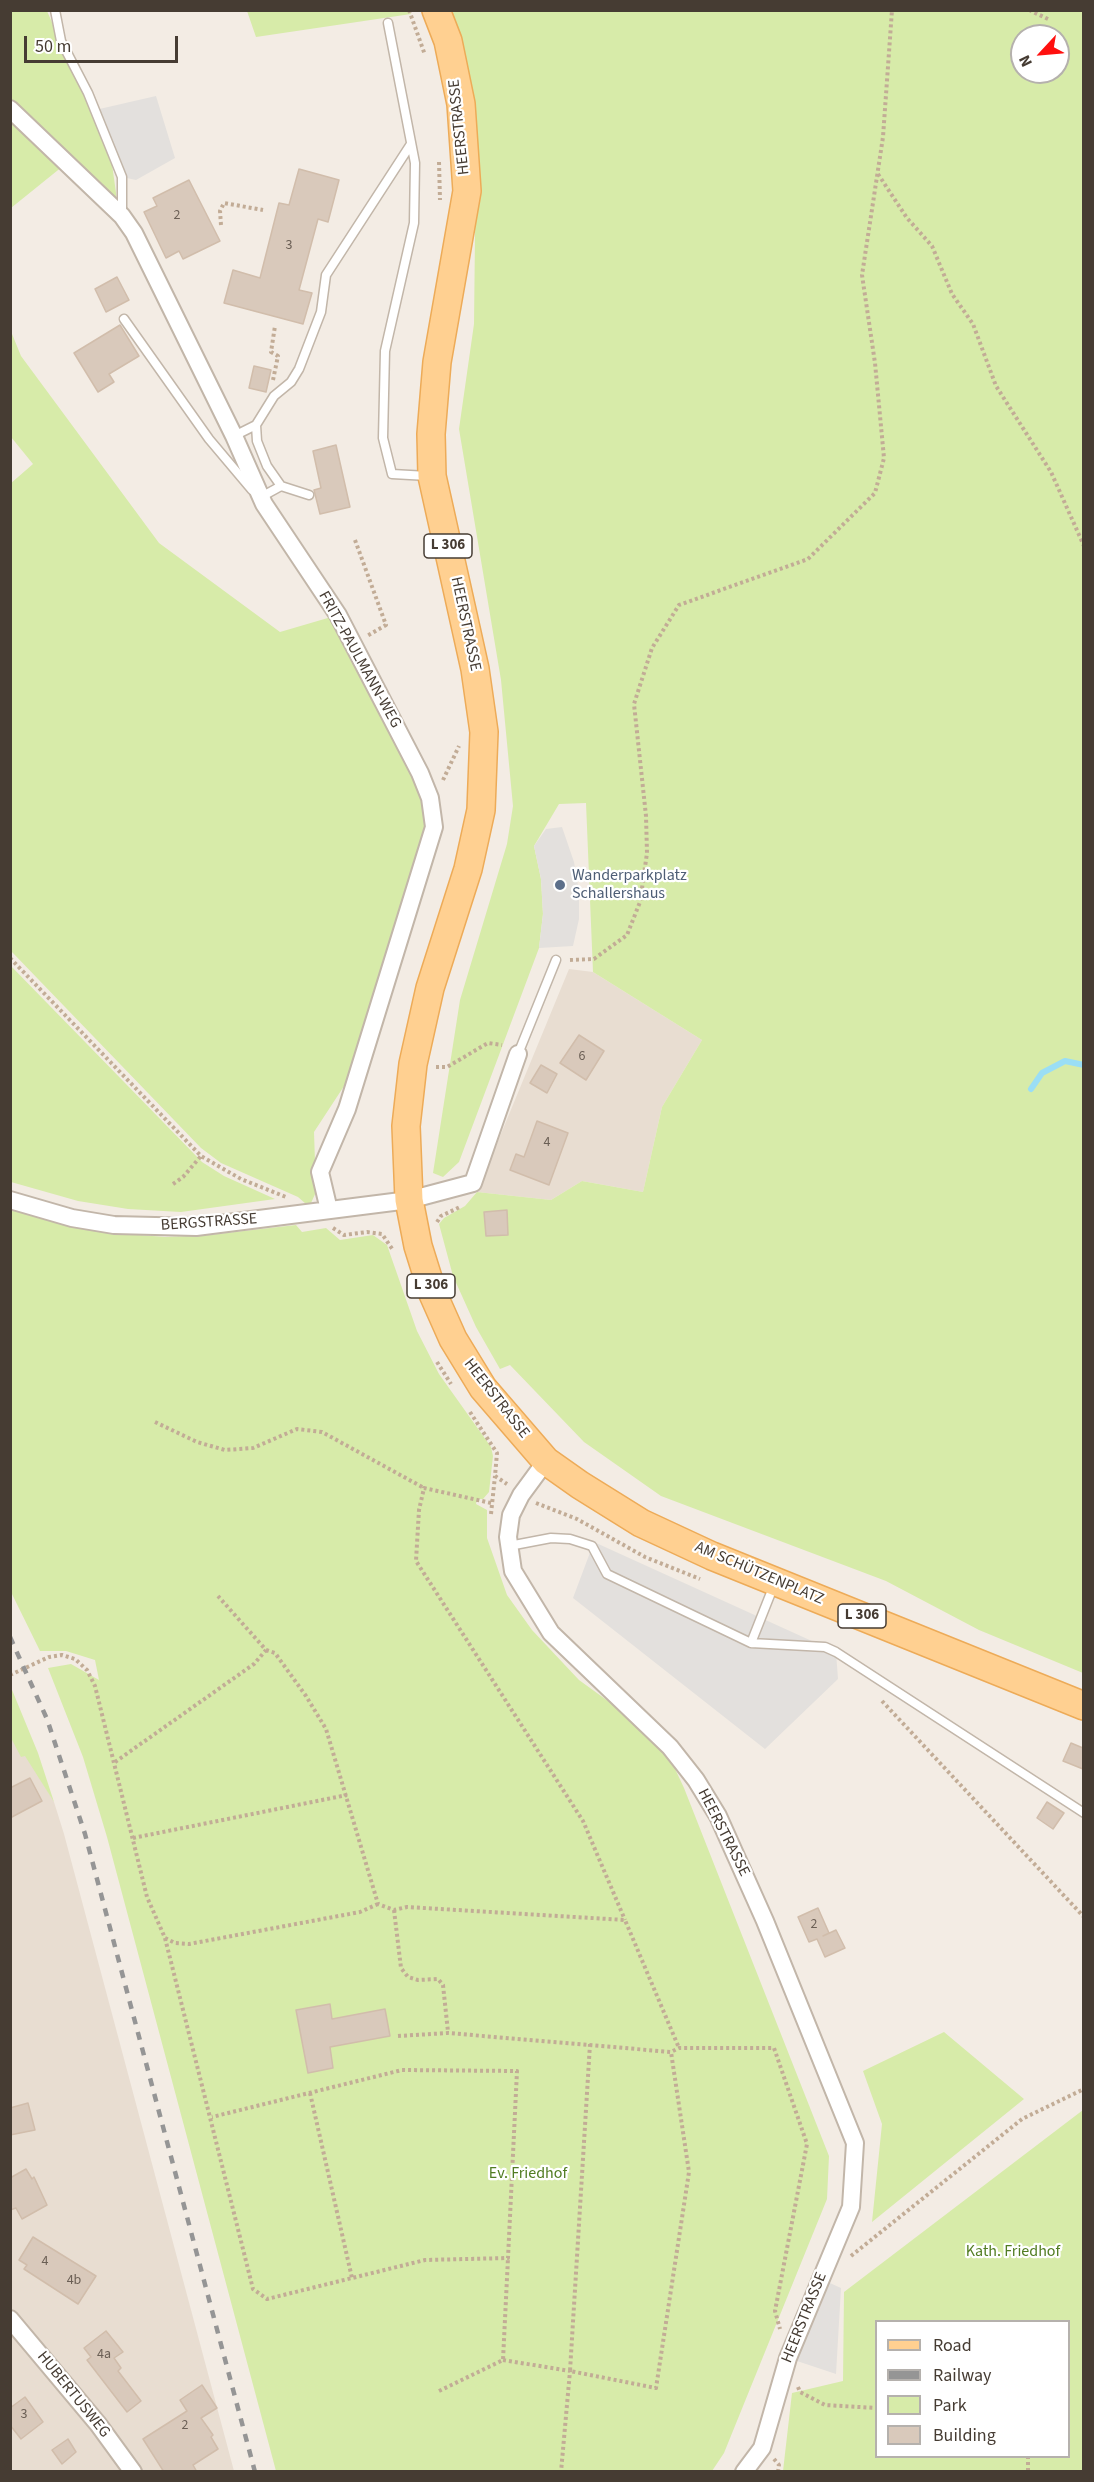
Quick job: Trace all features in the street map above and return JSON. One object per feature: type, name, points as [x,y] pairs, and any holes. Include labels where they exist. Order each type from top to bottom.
[{"type":"main road","name":"HEERSTRASSE","points":[[436,10],[448,41],[461,104],[467,191],[437,362],[430,434],[432,476],[475,669],[484,732],[481,810],[471,859],[430,988],[413,1064],[406,1126],[409,1200],[418,1246],[430,1284],[453,1339],[483,1388],[546,1461]]},
{"type":"main road","name":"AM SCHÜTZENPLATZ","points":[[546,1461],[641,1523],[775,1581],[1083,1706]]},
{"type":"street","name":"FRITZ-PAULMANN-WEG","points":[[10,109],[122,216],[134,233],[263,500],[338,615],[420,773],[430,798],[434,827],[347,1109],[320,1172],[329,1210]]},
{"type":"street","points":[[409,1200],[473,1183],[519,1051]]},
{"type":"street","name":"BERGSTRASSE","points":[[10,1200],[72,1218],[114,1225],[196,1227],[409,1200]]},
{"type":"street","name":"HEERSTRASSE","points":[[546,1461],[521,1495],[511,1515],[509,1546],[513,1571],[551,1633],[669,1747],[696,1780],[718,1816],[765,1921],[855,2143],[851,2207],[788,2358],[762,2448],[744,2472]]},
{"type":"street","name":"HUBERTUSWEG","points":[[10,2319],[98,2424],[133,2472]]},
{"type":"lane","points":[[55,10],[61,41],[88,93],[122,177],[122,216]]},
{"type":"lane","points":[[388,23],[415,163],[414,224],[385,351],[383,438],[392,474],[432,476]]},
{"type":"lane","points":[[234,436],[256,425],[274,396],[291,382],[299,369],[321,312],[326,274],[411,144]]},
{"type":"lane","points":[[124,319],[208,439],[263,500],[280,486]]},
{"type":"lane","points":[[256,425],[257,441],[267,466],[280,486],[309,495]]},
{"type":"lane","points":[[519,1051],[556,960]]},
{"type":"lane","points":[[509,1546],[550,1538],[570,1539],[592,1546],[607,1574],[751,1643],[825,1647],[836,1652],[1083,1813]]},
{"type":"lane","points":[[751,1643],[775,1581]]},
{"type":"path","points":[[556,960],[594,959],[627,935],[640,902],[647,853],[646,816],[634,704],[652,648],[679,605],[808,559],[875,493],[884,458],[875,363],[862,275],[883,137],[892,10]]},
{"type":"path","points":[[1029,10],[1048,20]]},
{"type":"path","points":[[877,173],[907,218],[932,246],[952,294],[973,324],[996,386],[1052,472],[1083,546]]},
{"type":"path","points":[[221,225],[220,211],[224,202],[262,210]]},
{"type":"path","points":[[274,396],[273,372],[278,356],[271,352],[275,326]]},
{"type":"path","points":[[353,645],[386,625],[355,540]]},
{"type":"path","points":[[10,958],[201,1156],[241,1179],[302,1204],[307,1214]]},
{"type":"path","points":[[413,1064],[447,1067],[488,1043],[519,1051]]},
{"type":"path","points":[[173,1184],[183,1177],[201,1156]]},
{"type":"path","points":[[439,1231],[437,1223],[441,1216],[464,1205],[473,1183]]},
{"type":"path","points":[[155,1422],[197,1442],[225,1450],[253,1448],[297,1429],[322,1432],[424,1488],[491,1503]]},
{"type":"path","points":[[424,1488],[418,1510],[416,1561],[583,1821],[679,2048]]},
{"type":"path","points":[[218,1596],[266,1650],[275,1653],[326,1729],[378,1904]]},
{"type":"path","points":[[115,1762],[254,1664],[266,1650]]},
{"type":"path","points":[[10,1675],[49,1657],[62,1655],[75,1659],[87,1670],[95,1686],[147,1897],[165,1938],[212,2116],[253,2289],[267,2299],[425,2260],[508,2258]]},
{"type":"path","points":[[876,1695],[1083,1917]]},
{"type":"path","points":[[133,1838],[347,1795]]},
{"type":"path","points":[[165,1938],[175,1943],[189,1944],[360,1912],[378,1904],[394,1910],[407,1907],[625,1920]]},
{"type":"path","points":[[394,1910],[401,1968],[408,1977],[418,1980],[438,1979],[443,1985],[448,2033]]},
{"type":"path","points":[[399,2036],[448,2033],[671,2052],[679,2048],[774,2048],[807,2144],[775,2311],[788,2358],[800,2392],[825,2405],[875,2408]]},
{"type":"path","points":[[561,2472],[570,2371],[590,2044]]},
{"type":"path","points":[[439,2391],[503,2361],[656,2388],[689,2172],[671,2052]]},
{"type":"path","points":[[212,2116],[402,2070],[517,2071],[503,2361]]},
{"type":"path","points":[[821,2279],[1022,2119],[1083,2089]]},
{"type":"path","points":[[310,2093],[352,2278]]},
{"type":"shaded area","points":[[156,96],[175,158],[136,180],[122,177],[95,110]]},
{"type":"shaded area","name":"Wanderparkplatz Schallershaus","points":[[562,827],[574,862],[579,892],[579,919],[573,946],[539,948],[543,914],[541,879],[534,846],[546,829]]},
{"type":"shaded area","points":[[569,969],[593,972],[702,1040],[662,1107],[643,1192],[582,1181],[551,1200],[477,1192]]},
{"type":"shaded area","points":[[594,1542],[836,1652],[838,1679],[765,1749],[573,1598]]},
{"type":"shaded area","points":[[10,1726],[54,1802],[64,1834],[234,2471],[11,2471]]},
{"type":"shaded area","points":[[821,2279],[841,2288],[836,2374],[788,2358]]},
{"type":"green space","points":[[11,11],[47,11],[111,157],[117,200],[68,162],[11,208]]},
{"type":"green space","points":[[247,11],[409,11],[411,14],[256,37]]},
{"type":"green space","points":[[448,11],[1083,11],[1083,1673],[979,1630],[886,1581],[661,1496],[584,1442],[510,1365],[500,1369],[476,1327],[453,1276],[439,1224],[444,1218],[465,1206],[477,1192],[551,1200],[582,1181],[643,1192],[662,1107],[702,1040],[593,972],[586,803],[559,804],[534,846],[541,879],[543,914],[539,948],[459,1162],[443,1177],[433,1173],[460,1000],[507,844],[513,806],[501,680],[459,429],[474,324],[476,148]]},
{"type":"green space","points":[[10,329],[21,356],[159,543],[280,632],[338,615],[420,773],[434,827],[365,1054],[314,1132],[316,1192],[311,1203],[306,1204],[298,1197],[221,1163],[201,1148],[11,951],[10,484],[33,464],[11,437]]},
{"type":"green space","points":[[10,965],[202,1162],[224,1176],[275,1199],[181,1212],[128,1209],[78,1201],[11,1182]]},
{"type":"green space","name":"Ev. Friedhof","points":[[11,1207],[116,1233],[165,1237],[209,1235],[296,1225],[302,1232],[326,1228],[340,1240],[373,1235],[387,1245],[417,1331],[439,1374],[491,1447],[493,1456],[489,1492],[483,1499],[477,1499],[476,1504],[487,1510],[487,1538],[507,1595],[532,1630],[579,1680],[630,1717],[670,1758],[684,1788],[829,2156],[827,2199],[724,2453],[712,2471],[276,2471],[107,1837],[83,1757],[48,1668],[71,1664],[99,1680],[95,1660],[66,1651],[40,1651],[11,1592]]},
{"type":"green space","points":[[10,1685],[38,1753],[54,1802],[25,1756],[21,1757],[11,1738]]},
{"type":"green space","points":[[944,2032],[1024,2099],[872,2222],[882,2124],[863,2071]]},
{"type":"green space","name":"Kath. Friedhof","points":[[1083,2110],[1083,2471],[783,2471],[792,2393],[843,2381],[844,2292]]},
{"type":"building","points":[[299,169],[339,180],[328,222],[318,219],[299,290],[312,293],[303,324],[224,303],[233,270],[260,278],[279,203],[289,205]]},
{"type":"building","points":[[189,180],[220,241],[183,259],[179,251],[166,258],[144,212],[157,206],[153,198]]},
{"type":"building","points":[[117,277],[129,300],[106,312],[95,289]]},
{"type":"building","points":[[120,325],[139,356],[109,374],[114,382],[98,392],[74,353]]},
{"type":"building","points":[[254,366],[271,370],[266,392],[249,388]]},
{"type":"building","points":[[336,445],[350,507],[320,514],[314,490],[321,488],[313,451]]},
{"type":"building","points":[[579,1035],[604,1051],[586,1080],[560,1063]]},
{"type":"building","points":[[541,1065],[557,1074],[547,1093],[530,1083]]},
{"type":"building","points":[[537,1121],[568,1133],[549,1185],[510,1170],[516,1154],[524,1157]]},
{"type":"building","points":[[507,1210],[508,1235],[486,1236],[484,1212]]},
{"type":"building","points":[[1071,1743],[1083,1748],[1083,1769],[1063,1761]]},
{"type":"building","points":[[30,1778],[42,1801],[10,1818],[10,1788]]},
{"type":"building","points":[[1047,1802],[1064,1813],[1053,1829],[1037,1818]]},
{"type":"building","points":[[818,1908],[829,1933],[823,1936],[836,1930],[845,1948],[825,1957],[817,1939],[809,1942],[798,1917]]},
{"type":"building","points":[[330,2004],[332,2019],[385,2009],[390,2036],[330,2047],[333,2068],[308,2073],[296,2010]]},
{"type":"building","points":[[28,2103],[35,2130],[10,2135],[10,2108]]},
{"type":"building","points":[[26,2169],[32,2179],[34,2177],[47,2205],[22,2219],[16,2208],[10,2210],[10,2178]]},
{"type":"building","points":[[33,2237],[96,2276],[78,2304],[24,2269],[27,2265],[19,2260]]},
{"type":"building","points":[[106,2331],[123,2352],[114,2358],[121,2368],[118,2371],[141,2401],[127,2412],[87,2360],[91,2357],[84,2348]]},
{"type":"building","points":[[202,2385],[217,2408],[201,2418],[213,2435],[211,2437],[218,2449],[193,2465],[197,2472],[164,2472],[143,2439],[187,2411],[180,2400]]},
{"type":"building","points":[[25,2397],[43,2422],[21,2439],[10,2425],[10,2408]]},
{"type":"building","points":[[68,2439],[76,2452],[62,2464],[52,2450]]},
{"type":"waterway","points":[[1031,1089],[1042,1073],[1065,1061],[1084,1065]]},
{"type":"railway","points":[[10,1637],[47,1719],[85,1834],[255,2472]]},
{"type":"place","name":"Wanderparkplatz Schallershaus","points":[[560,885]]}]
